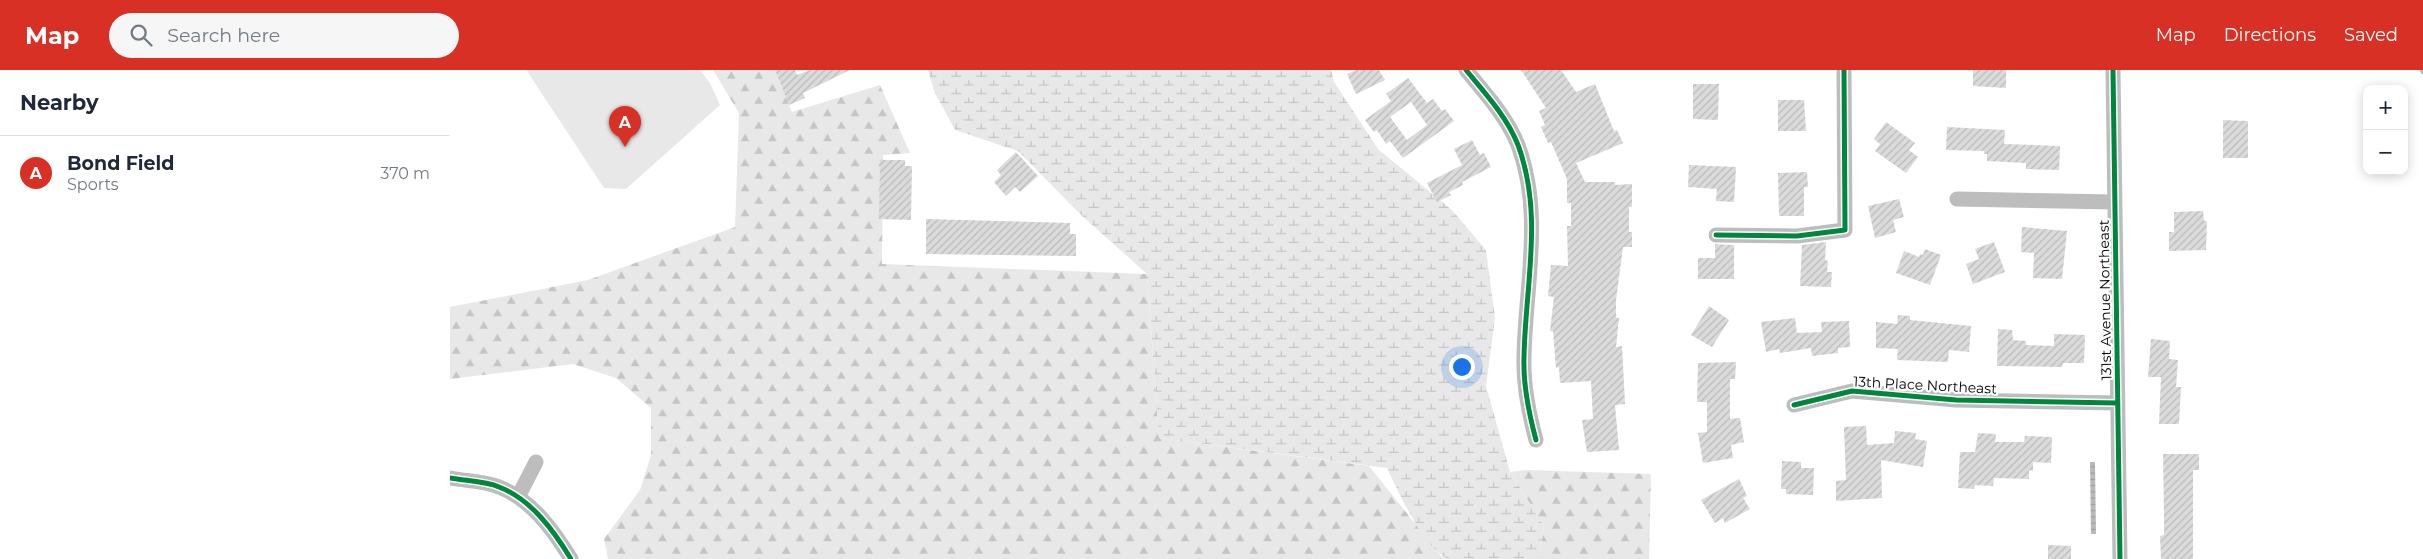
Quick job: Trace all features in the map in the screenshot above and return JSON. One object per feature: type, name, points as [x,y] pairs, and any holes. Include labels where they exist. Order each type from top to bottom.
[{"type":"street","points":[[1466,70],[1495,105],[1518,144],[1529,187],[1532,251],[1524,358],[1528,411],[1536,440]]},
{"type":"street","points":[[1716,235],[1797,236],[1845,230],[1844,70]]},
{"type":"street","name":"131st Avenue Northeast","points":[[2113,70],[2120,559]]},
{"type":"street","points":[[1956,200],[2115,202]]},
{"type":"street","name":"13th Place Northeast","points":[[1794,405],[1852,391],[1956,400],[2117,403]]},
{"type":"street","points":[[518,497],[536,462]]},
{"type":"street","points":[[450,478],[499,486],[518,497],[535,510],[571,559]]},
{"type":"green space","points":[[700,70],[710,83],[720,105],[626,189],[604,188],[527,71]]},
{"type":"green space","points":[[713,70],[775,70],[792,112],[880,85],[910,153],[883,155],[882,264],[1147,274],[1159,438],[1369,466],[1441,556],[1448,559],[608,559],[604,539],[640,490],[651,455],[651,408],[616,378],[573,364],[450,379],[450,307],[588,280],[735,227],[739,113]]},
{"type":"green space","points":[[928,70],[1331,70],[1334,82],[1378,149],[1452,210],[1486,250],[1495,318],[1486,386],[1510,472],[1544,526],[1539,559],[1448,559],[1439,553],[1421,532],[1387,468],[1159,438],[1147,274],[1080,214],[1018,151],[955,130],[934,91]]},
{"type":"green space","points":[[1527,470],[1651,474],[1649,559],[1539,559],[1544,526],[1510,472]]},
{"type":"shaded area","points":[[2090,462],[2095,462],[2096,534],[2091,534]]},
{"type":"building","points":[[775,70],[795,70],[797,75],[810,70],[850,70],[803,93],[805,98],[789,105]]},
{"type":"building","points":[[1356,70],[1379,70],[1385,80],[1356,94],[1347,74]]},
{"type":"building","points":[[1521,70],[1561,70],[1576,92],[1595,84],[1614,131],[1617,130],[1623,143],[1576,163],[1585,182],[1615,182],[1615,185],[1632,184],[1632,207],[1629,207],[1629,232],[1632,232],[1632,247],[1623,247],[1616,300],[1616,318],[1619,318],[1616,347],[1622,346],[1625,404],[1615,405],[1619,450],[1587,452],[1582,420],[1593,419],[1591,381],[1560,383],[1559,367],[1556,368],[1553,331],[1550,331],[1554,297],[1548,296],[1551,265],[1568,266],[1567,226],[1571,226],[1571,203],[1567,203],[1567,179],[1551,142],[1548,143],[1541,127],[1545,125],[1539,111],[1546,108]]},
{"type":"building","points":[[1973,70],[2006,70],[2006,88],[1973,86]]},
{"type":"building","points":[[1408,78],[1427,103],[1433,99],[1442,111],[1445,109],[1454,121],[1403,158],[1390,141],[1386,144],[1377,130],[1374,132],[1365,120],[1391,101],[1386,94]],"holes":[[[1411,102],[1427,125],[1407,140],[1390,117]]]},
{"type":"building","points":[[1693,84],[1719,84],[1718,120],[1693,119]]},
{"type":"building","points":[[1778,100],[1804,100],[1806,131],[1778,131]]},
{"type":"building","points":[[2223,120],[2248,121],[2248,158],[2223,158]]},
{"type":"building","points":[[1886,122],[1915,143],[1909,150],[1918,157],[1906,173],[1875,151],[1880,144],[1874,139]]},
{"type":"building","points":[[1947,127],[2005,130],[2004,144],[2060,146],[2059,170],[2026,169],[2026,163],[1987,161],[1987,154],[1984,154],[1984,151],[1946,150]]},
{"type":"building","points":[[1472,140],[1480,155],[1484,153],[1491,167],[1462,182],[1463,185],[1449,192],[1451,195],[1437,202],[1427,183],[1462,165],[1454,149]]},
{"type":"building","points":[[1016,152],[1038,176],[1020,192],[1015,187],[1006,196],[994,182],[1001,175],[997,170]]},
{"type":"building","points":[[880,160],[905,160],[905,166],[912,166],[911,220],[879,219]]},
{"type":"building","points":[[1689,165],[1736,167],[1734,202],[1716,201],[1717,189],[1688,187]]},
{"type":"building","points":[[1807,172],[1808,187],[1804,187],[1804,216],[1779,216],[1778,173]]},
{"type":"building","points":[[1899,199],[1904,217],[1893,220],[1896,232],[1875,238],[1868,206]]},
{"type":"building","points":[[2203,211],[2204,221],[2207,221],[2206,250],[2169,251],[2169,232],[2174,232],[2174,212]]},
{"type":"building","points":[[926,219],[1070,223],[1070,234],[1076,234],[1076,256],[926,254]]},
{"type":"building","points":[[2022,227],[2067,231],[2062,279],[2033,278],[2034,253],[2021,252]]},
{"type":"building","points":[[1826,242],[1825,260],[1828,261],[1827,272],[1832,272],[1831,287],[1800,286],[1802,245]]},
{"type":"building","points":[[1994,242],[2005,272],[1973,284],[1966,264],[1979,259],[1975,249]]},
{"type":"building","points":[[1715,244],[1734,245],[1734,279],[1698,279],[1698,258],[1715,258]]},
{"type":"building","points":[[1925,249],[1941,255],[1930,285],[1896,273],[1904,251],[1919,257],[1920,254],[1923,255]]},
{"type":"building","points":[[1709,306],[1729,320],[1712,347],[1691,335]]},
{"type":"building","points":[[1898,315],[1910,316],[1910,320],[1971,326],[1969,352],[1949,350],[1948,362],[1897,360],[1898,349],[1876,348],[1876,322],[1897,324]]},
{"type":"building","points":[[1795,318],[1797,333],[1822,332],[1821,322],[1849,321],[1850,347],[1838,348],[1838,353],[1812,356],[1811,348],[1780,353],[1779,349],[1766,352],[1761,322]]},
{"type":"building","points":[[1998,329],[2012,330],[2013,340],[2026,341],[2026,345],[2054,346],[2054,334],[2085,335],[2084,363],[2063,363],[2062,367],[1997,366]]},
{"type":"building","points":[[2151,339],[2170,341],[2169,359],[2178,360],[2176,387],[2181,387],[2179,424],[2159,424],[2161,377],[2148,377]]},
{"type":"building","points":[[1736,362],[1735,379],[1730,379],[1730,419],[1740,418],[1744,442],[1731,445],[1733,458],[1703,463],[1698,433],[1707,432],[1707,402],[1697,402],[1698,363]]},
{"type":"building","points":[[1866,426],[1867,445],[1894,443],[1895,431],[1916,433],[1915,439],[1927,441],[1923,467],[1881,460],[1882,498],[1836,501],[1836,481],[1846,480],[1844,427]]},
{"type":"building","points":[[1978,433],[1996,434],[1995,442],[2024,442],[2025,436],[2052,437],[2051,463],[2033,462],[2033,471],[2029,470],[2029,479],[1994,478],[1993,486],[1975,485],[1974,489],[1958,488],[1960,452],[1975,452]]},
{"type":"building","points":[[2163,454],[2199,454],[2199,470],[2193,470],[2193,559],[2161,559],[2160,536],[2164,535]]},
{"type":"building","points":[[1782,461],[1801,462],[1801,468],[1814,468],[1813,495],[1786,494],[1786,489],[1781,489]]},
{"type":"building","points":[[1739,479],[1747,496],[1743,498],[1750,509],[1725,523],[1723,518],[1715,523],[1701,500]]},
{"type":"building","points":[[2048,545],[2071,546],[2071,559],[2048,559]]},
{"type":"cycle path","points":[[1466,70],[1508,125],[1518,145],[1526,171],[1532,224],[1524,379],[1536,440]]},
{"type":"cycle path","points":[[1716,235],[1797,236],[1845,230],[1844,70]]},
{"type":"cycle path","points":[[2113,70],[2120,559]]},
{"type":"cycle path","points":[[1794,405],[1852,391],[1956,400],[2117,403]]},
{"type":"cycle path","points":[[450,478],[482,482],[511,492],[541,517],[571,559]]},
{"type":"place","name":"Bond Field","points":[[625,147]]}]
